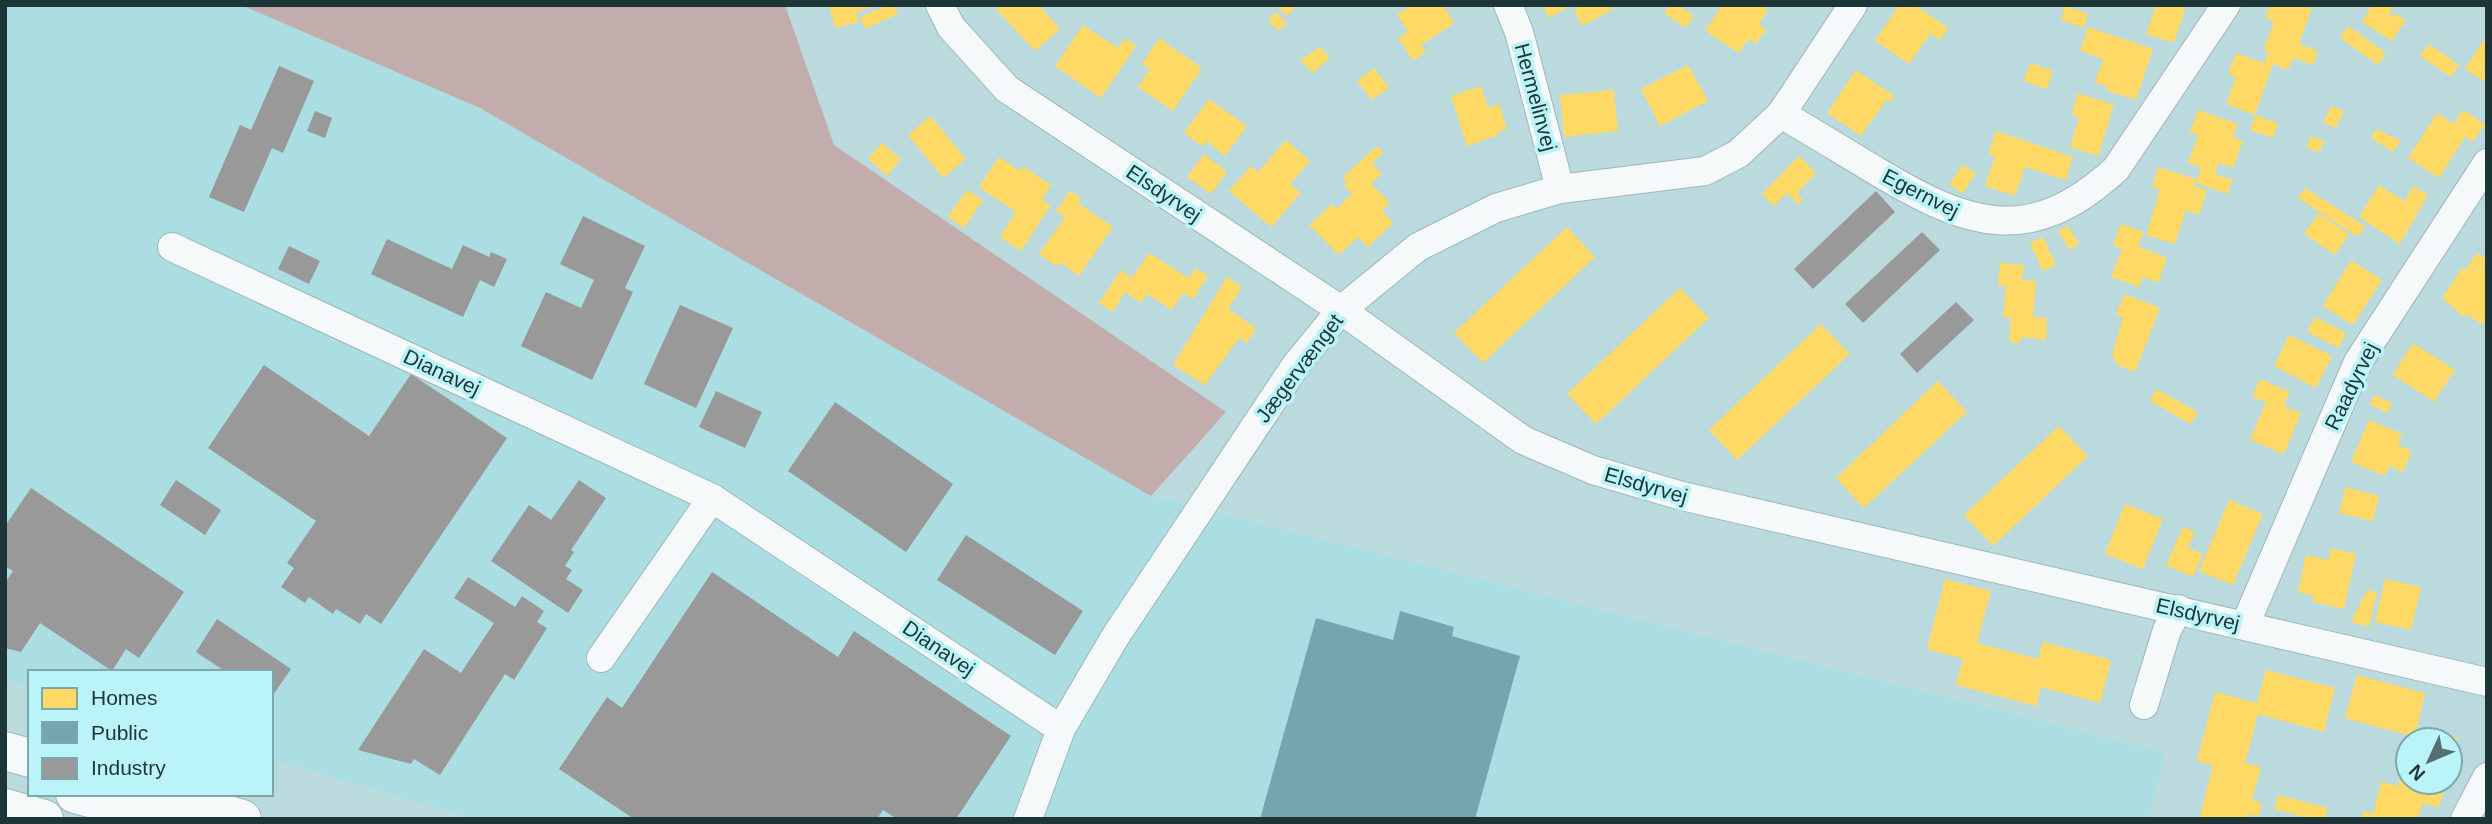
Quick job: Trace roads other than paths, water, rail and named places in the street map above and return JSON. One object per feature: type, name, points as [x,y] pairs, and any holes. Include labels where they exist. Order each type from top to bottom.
[{"type":"main road","points":[[5,751],[28,757]]},
{"type":"main road","points":[[5,776],[28,782]]},
{"type":"main road","points":[[82,796],[123,807],[198,819]]},
{"type":"main road","points":[[163,796],[242,819]]},
{"type":"main road","points":[[5,808],[44,819]]},
{"type":"street","name":"Elsdyrvej","points":[[940,5],[951,27],[1007,89],[1341,310],[1523,440],[1593,470],[1787,521],[2487,682]]},
{"type":"street","name":"Hermelinvej","points":[[1508,5],[1518,32],[1560,189]]},
{"type":"street","name":"Jægervænget","points":[[1028,819],[1061,729],[1115,637],[1288,377],[1341,310],[1418,247],[1496,208],[1560,189],[1705,170],[1738,154],[1781,114],[1853,5]]},
{"type":"street","name":"Egernvej","points":[[1781,114],[1930,203],[1961,215],[1996,220],[2044,214],[2087,193],[2116,169],[2226,5]]},
{"type":"street","name":"Raadyrvej","points":[[2245,625],[2358,362],[2487,163]]},
{"type":"street","name":"Dianavej","points":[[172,247],[712,498],[1061,729]]},
{"type":"street","points":[[601,658],[712,498]]},
{"type":"street","points":[[2144,705],[2167,630],[2178,609]]},
{"type":"street","points":[[2465,819],[2487,777]]}]
